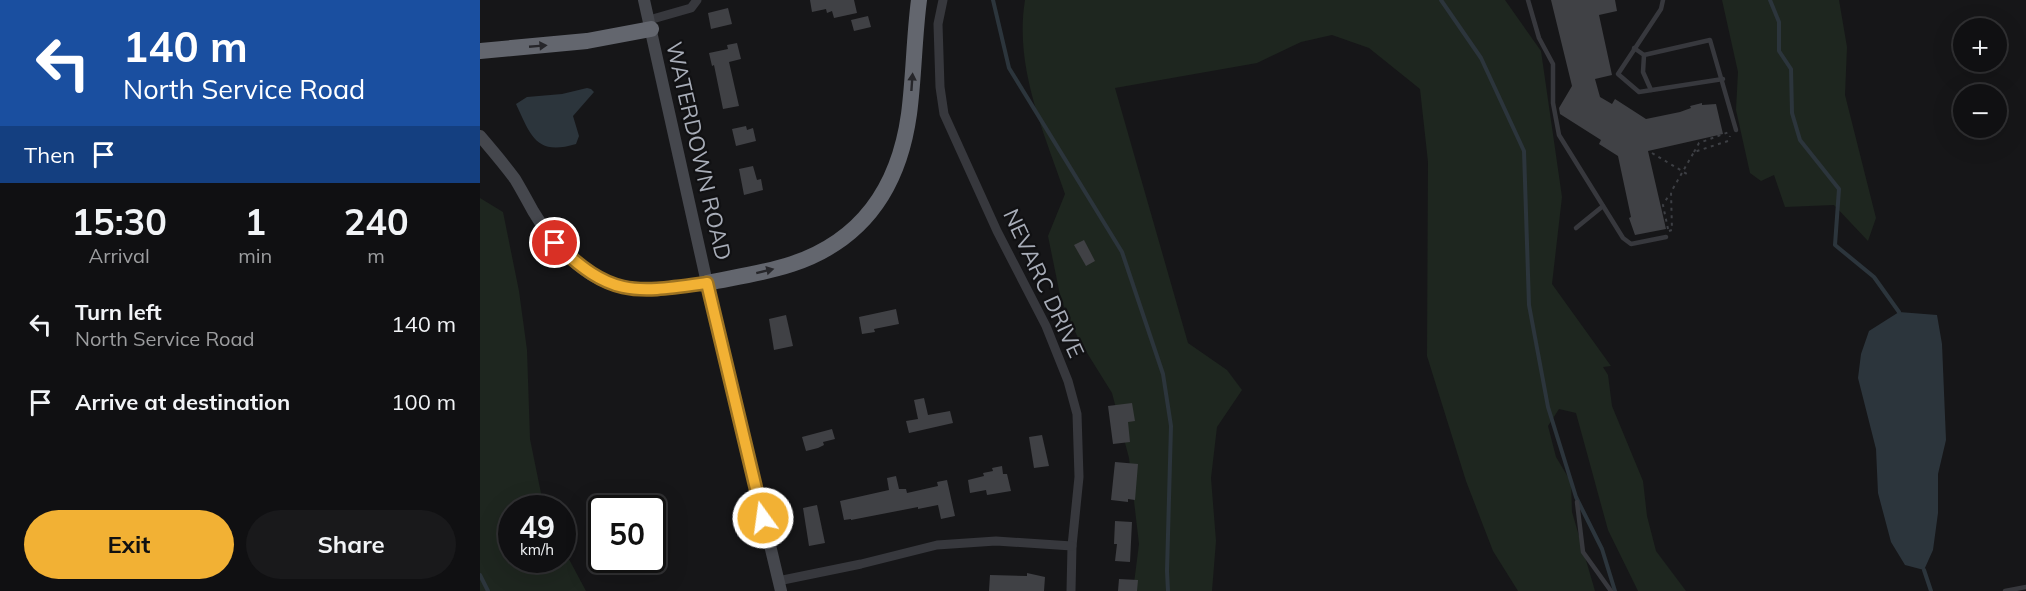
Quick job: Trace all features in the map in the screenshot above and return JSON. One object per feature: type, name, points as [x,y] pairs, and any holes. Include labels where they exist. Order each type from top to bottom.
[{"type":"highway","points":[[707,283],[793,264],[844,237],[873,210],[891,179],[904,140],[909,114],[914,36],[919,0]]},
{"type":"highway","points":[[480,51],[587,41],[650,25]]},
{"type":"main road","name":"WATERDOWN ROAD","points":[[644,0],[707,283],[779,586]]},
{"type":"main road","points":[[480,136],[515,180],[555,243],[594,276],[620,287],[637,289],[656,290],[707,283]]},
{"type":"street","points":[[650,25],[691,8],[697,0]]},
{"type":"street","name":"NEVARC DRIVE","points":[[943,0],[938,24],[939,87],[944,114],[997,231],[1046,326],[1068,381],[1077,414],[1079,477],[1072,546],[1071,591]]},
{"type":"street","points":[[779,586],[937,545],[996,541],[1072,546]]},
{"type":"lane","points":[[1528,0],[1539,38],[1553,64],[1552,104],[1559,135],[1623,238],[1631,244],[1666,237]]},
{"type":"lane","points":[[1663,0],[1662,9],[1618,74],[1639,92],[1723,79]]},
{"type":"lane","points":[[1634,48],[1644,55],[1710,40],[1736,130]]},
{"type":"lane","points":[[1644,55],[1644,72],[1650,90]]},
{"type":"lane","points":[[1576,228],[1603,206]]},
{"type":"lane","points":[[1577,501],[1583,552],[1611,591]]},
{"type":"lane","points":[[2005,591],[2026,587]]},
{"type":"path","points":[[1669,231],[1664,205],[1699,143],[1736,130]]},
{"type":"path","points":[[1694,152],[1728,141],[1731,139],[1730,131]]},
{"type":"path","points":[[1652,153],[1687,174]]},
{"type":"path","points":[[1666,237],[1664,233],[1672,230],[1671,192]]},
{"type":"shaded area","points":[[1025,0],[1505,0],[1541,51],[1562,197],[1552,284],[1611,366],[1603,367],[1608,375],[1612,406],[1643,481],[1647,516],[1656,551],[1686,591],[1638,591],[1608,530],[1576,413],[1559,409],[1548,426],[1556,457],[1571,482],[1572,512],[1595,591],[1518,591],[1493,551],[1466,481],[1427,356],[1428,162],[1420,89],[1369,48],[1332,35],[1301,42],[1257,63],[1115,88],[1188,343],[1227,370],[1242,390],[1217,427],[1211,478],[1216,541],[1212,591],[1133,591],[1139,544],[1129,458],[1112,393],[1079,340],[1061,300],[1048,236],[1065,194],[1040,123],[1027,74],[1023,25]]},
{"type":"shaded area","points":[[1722,0],[1839,0],[1847,47],[1845,95],[1876,218],[1868,241],[1834,205],[1785,207],[1774,175],[1761,181],[1750,173],[1736,110],[1738,72]]},
{"type":"shaded area","points":[[587,88],[594,92],[573,116],[579,136],[576,144],[563,147],[543,145],[537,140],[531,134],[516,104],[527,97],[562,94]]},
{"type":"shaded area","points":[[480,198],[503,212],[519,291],[527,350],[530,439],[541,495],[498,495],[498,573],[576,572],[586,591],[480,591]]},
{"type":"shaded area","points":[[1899,312],[1937,315],[1942,344],[1946,440],[1938,474],[1938,513],[1933,550],[1924,570],[1905,565],[1891,542],[1878,493],[1876,449],[1858,378],[1861,354],[1869,331]]},
{"type":"building","points":[[810,0],[854,0],[857,13],[834,18],[832,11],[827,13],[826,9],[812,12]]},
{"type":"building","points":[[1551,0],[1615,0],[1617,11],[1599,15],[1612,75],[1595,79],[1600,97],[1612,104],[1615,99],[1646,119],[1680,112],[1702,103],[1702,105],[1716,104],[1723,134],[1648,151],[1666,229],[1635,235],[1629,218],[1631,217],[1618,156],[1599,144],[1601,140],[1560,114],[1559,108],[1572,86]]},
{"type":"building","points":[[728,8],[732,24],[711,29],[708,13]]},
{"type":"building","points":[[868,16],[871,27],[854,31],[851,20]]},
{"type":"building","points":[[737,43],[741,59],[729,62],[739,106],[723,109],[714,65],[712,66],[709,53],[728,49],[727,45]]},
{"type":"building","points":[[746,126],[747,130],[753,128],[756,141],[736,146],[732,129]]},
{"type":"building","points":[[753,166],[757,180],[761,179],[763,190],[744,195],[739,169]]},
{"type":"building","points":[[1084,240],[1095,261],[1086,266],[1074,245]]},
{"type":"building","points":[[896,309],[899,324],[862,334],[859,317]]},
{"type":"building","points":[[786,315],[793,346],[774,350],[769,319]]},
{"type":"building","points":[[924,398],[928,415],[950,411],[953,423],[909,433],[906,421],[918,419],[914,400]]},
{"type":"building","points":[[1132,403],[1135,421],[1128,422],[1130,442],[1113,444],[1108,406]]},
{"type":"building","points":[[832,429],[835,439],[823,442],[824,445],[818,448],[806,451],[802,437]]},
{"type":"building","points":[[1042,435],[1049,466],[1034,468],[1029,437]]},
{"type":"building","points":[[1115,462],[1138,464],[1135,500],[1128,499],[1128,502],[1111,500]]},
{"type":"building","points":[[1002,466],[1003,474],[1007,474],[1011,491],[987,495],[986,490],[970,493],[968,480],[984,476],[983,473],[993,471],[992,468]]},
{"type":"building","points":[[896,476],[899,489],[906,489],[907,493],[938,486],[937,482],[947,480],[955,516],[941,519],[938,505],[844,520],[840,501],[889,490],[887,478]]},
{"type":"building","points":[[817,505],[825,543],[809,546],[803,508]]},
{"type":"building","points":[[1115,521],[1132,522],[1130,562],[1115,561],[1117,544],[1114,544]]},
{"type":"building","points":[[1027,573],[1045,577],[1044,591],[989,591],[990,575],[1027,576]]},
{"type":"building","points":[[1119,579],[1138,580],[1137,591],[1118,591]]},
{"type":"waterway","points":[[993,0],[1009,68],[1122,252],[1163,374],[1171,426],[1168,591]]},
{"type":"waterway","points":[[1441,0],[1481,58],[1524,151],[1529,305],[1548,407],[1576,497],[1602,549],[1615,591]]},
{"type":"waterway","points":[[1770,0],[1779,22],[1779,51],[1791,69],[1792,113],[1800,140],[1839,189],[1835,245],[1874,277],[1899,312]]},
{"type":"waterway","points":[[1924,570],[1931,591]]},
{"type":"waterway","points":[[480,575],[488,591]]},
{"type":"route","points":[[555,243],[594,276],[620,287],[656,290],[707,283],[763,518]]}]
